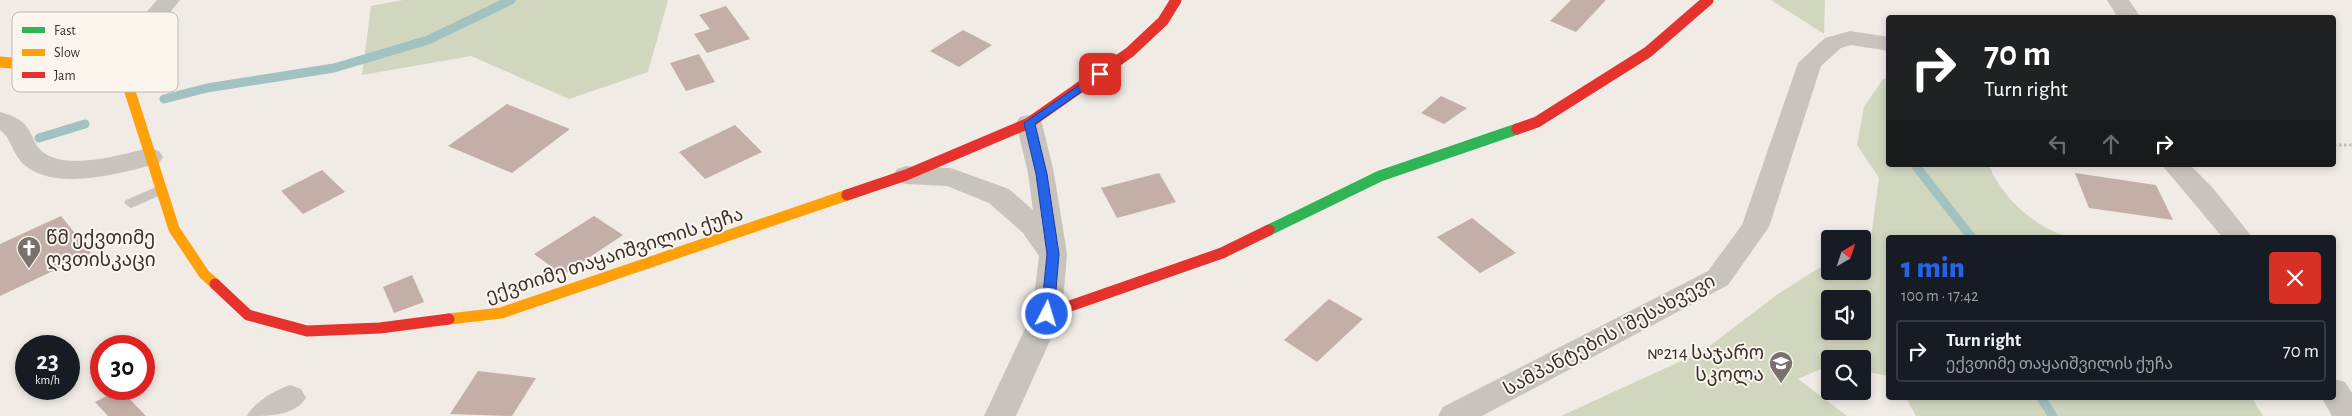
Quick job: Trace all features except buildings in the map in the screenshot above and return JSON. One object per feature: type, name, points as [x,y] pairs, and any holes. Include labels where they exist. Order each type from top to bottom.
[{"type":"street","points":[[158,12],[169,0]]},
{"type":"street","name":"ექვთიმე თაყაიშვილის ქუჩა","points":[[130,92],[174,229],[204,274],[248,315],[307,331],[380,328],[501,313],[906,175],[1029,123],[1130,52],[1163,22],[1176,0]]},
{"type":"street","points":[[1047,314],[1222,253],[1380,176],[1537,122],[1648,52],[1708,0]]},
{"type":"street","points":[[2118,0],[2128,15]]},
{"type":"street","name":"სამპანტების I შესახვევი","points":[[1454,416],[1718,278],[1755,227],[1810,63],[1833,43],[1850,38],[1886,44]]},
{"type":"street","points":[[0,120],[19,132],[26,151],[41,166],[66,171],[150,157]]},
{"type":"street","points":[[1000,416],[1047,314],[1053,254],[1041,174],[1029,123]]},
{"type":"street","points":[[2177,167],[2202,193],[2237,235]]},
{"type":"street","points":[[906,175],[950,177],[999,196],[1033,226],[1053,254]]},
{"type":"street","points":[[2336,394],[2349,416]]},
{"type":"street","points":[[264,416],[290,398]]},
{"type":"lane","points":[[131,203],[161,190]]},
{"type":"path","points":[[2336,145],[2352,145]]},
{"type":"green space","points":[[403,0],[668,0],[648,72],[569,99],[471,56],[362,75],[371,6]]},
{"type":"green space","points":[[1771,0],[1825,0],[1824,34]]},
{"type":"green space","points":[[1886,78],[1886,167],[1990,167],[2001,187],[2018,207],[2038,223],[2064,235],[1886,235],[1886,375],[1871,373],[1871,350],[1821,350],[1821,369],[1798,379],[1821,396],[1821,400],[1826,400],[1847,416],[1561,416],[1703,351],[1778,294],[1821,267],[1821,280],[1871,280],[1871,238],[1879,178],[1857,145],[1864,107],[1883,79]]},
{"type":"green space","points":[[1907,400],[2253,400],[2263,416],[1916,416]]},
{"type":"waterway","points":[[164,99],[207,88],[334,68],[428,40],[511,0]]},
{"type":"waterway","points":[[39,138],[85,124]]},
{"type":"waterway","points":[[1917,167],[1970,235]]},
{"type":"waterway","points":[[2042,400],[2053,416]]},
{"type":"traffic: fast","points":[[1269,230],[1380,176],[1517,129]]},
{"type":"traffic: slow","points":[[0,62],[12,63]]},
{"type":"traffic: slow","points":[[130,92],[174,229],[204,274],[215,284]]},
{"type":"traffic: slow","points":[[449,319],[501,313],[847,195]]},
{"type":"traffic: jam","points":[[847,195],[906,175],[1029,123],[1130,52],[1163,21],[1176,0]]},
{"type":"traffic: jam","points":[[1517,129],[1537,122],[1648,52],[1708,0]]},
{"type":"traffic: jam","points":[[1047,314],[1222,253],[1269,230]]},
{"type":"traffic: jam","points":[[215,284],[248,315],[307,331],[380,328],[449,319]]},
{"type":"place","name":"წმ ექვთიმე ღვთისკაცი","points":[[29,269]]},
{"type":"place","name":"№214 საჯარო სკოლა","points":[[1781,384]]},
{"type":"route","points":[[1047,314],[1053,254],[1041,174],[1029,123],[1100,74]]}]
